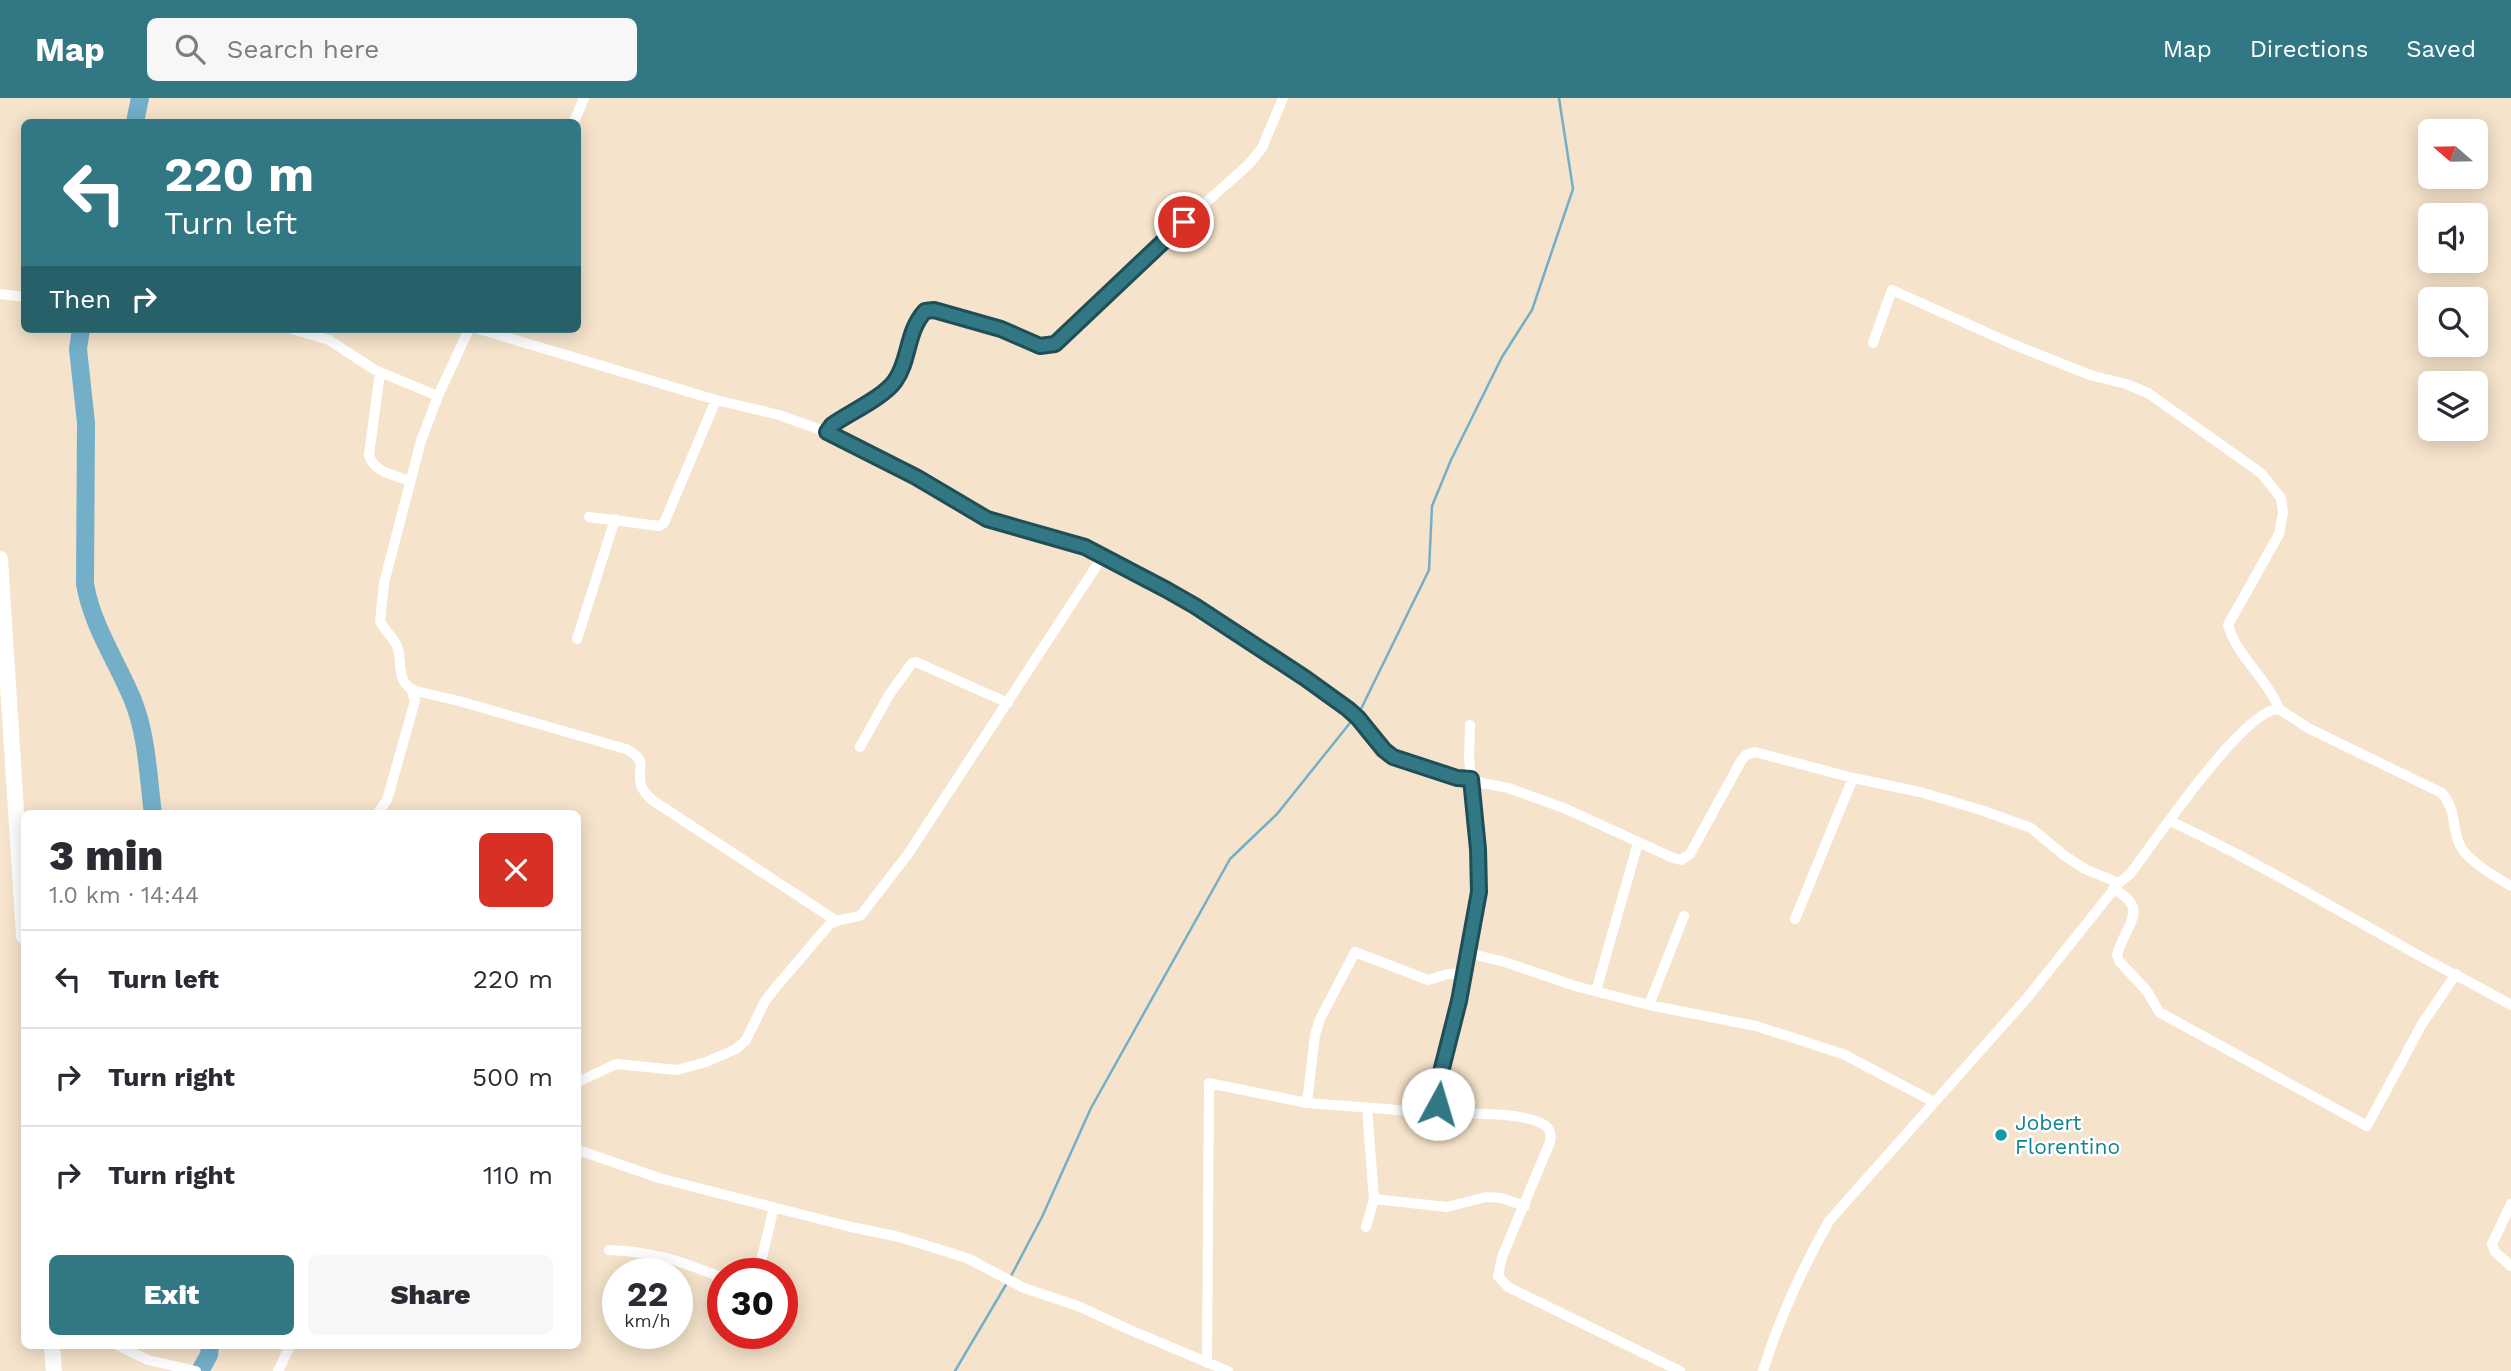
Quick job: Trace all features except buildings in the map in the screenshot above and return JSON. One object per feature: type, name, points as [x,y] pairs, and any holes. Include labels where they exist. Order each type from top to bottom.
[{"type":"highway","points":[[0,559],[21,889]]},
{"type":"highway","points":[[52,1349],[54,1371]]},
{"type":"street","points":[[575,119],[584,98]]},
{"type":"street","points":[[827,432],[832,425],[885,391],[894,382],[915,326],[925,311],[934,310],[1001,329],[1040,346],[1055,344],[1064,338],[1184,222],[1248,165],[1262,148],[1283,98]]},
{"type":"street","points":[[1873,343],[1892,290],[2010,344],[2090,376],[2126,384],[2148,393],[2261,473],[2281,498],[2283,513],[2279,534],[2228,625],[2232,637],[2273,695],[2279,709],[2308,729],[2442,793],[2453,810],[2460,847],[2470,858],[2511,886]]},
{"type":"street","points":[[0,294],[21,297]]},
{"type":"street","points":[[305,333],[329,340],[380,372],[438,396]]},
{"type":"street","points":[[380,810],[387,800],[415,701],[411,689],[401,675],[396,644],[383,627],[379,616],[384,583],[410,481],[438,396],[467,333]]},
{"type":"street","points":[[492,333],[716,400],[779,415],[827,432],[916,477],[987,519],[1085,547],[1195,606],[1348,709],[1393,757],[1457,778],[1508,788],[1564,808],[1673,858],[1681,860],[1686,857],[1746,755],[1762,753],[1853,778],[1920,792],[2031,828],[2065,856],[2116,886],[2134,907],[2133,918],[2117,955],[2119,961],[2147,991],[2159,1012],[2367,1126],[2422,1024],[2456,974]]},
{"type":"street","points":[[380,372],[369,455],[371,463],[375,468],[410,481]]},
{"type":"street","points":[[589,517],[659,526],[664,523],[716,400]]},
{"type":"street","points":[[577,639],[615,519]]},
{"type":"street","points":[[581,1081],[616,1064],[677,1070],[706,1062],[736,1049],[746,1040],[765,1001],[776,986],[835,920],[861,915],[908,854],[1103,556]]},
{"type":"street","points":[[860,747],[889,695],[912,663],[916,662],[1008,703]]},
{"type":"street","points":[[411,689],[626,749],[641,761],[641,784],[652,800],[835,920]]},
{"type":"street","points":[[1763,1371],[1808,1258],[1829,1221],[2027,998],[2116,886],[2130,874],[2191,790],[2241,734],[2270,711],[2279,709]]},
{"type":"street","points":[[1438,1113],[1440,1076],[1464,973],[1479,892],[1480,875],[1469,758],[1470,725]]},
{"type":"street","points":[[1795,919],[1853,778]]},
{"type":"street","points":[[2170,821],[2291,882],[2511,1005]]},
{"type":"street","points":[[1596,991],[1638,843]]},
{"type":"street","points":[[1649,1005],[1684,916]]},
{"type":"street","points":[[1307,1102],[1315,1035],[1320,1019],[1354,953],[1428,980],[1464,973]]},
{"type":"street","points":[[1468,953],[1649,1005],[1756,1026],[1843,1054],[1934,1102]]},
{"type":"street","points":[[1207,1363],[1209,1083],[1307,1102],[1438,1113],[1495,1114],[1537,1121],[1547,1127],[1551,1135],[1550,1142],[1498,1269],[1501,1282],[1680,1371]]},
{"type":"street","points":[[1366,1227],[1374,1199],[1367,1108]]},
{"type":"street","points":[[581,1151],[659,1178],[899,1237],[967,1258],[1024,1288],[1078,1306],[1228,1371]]},
{"type":"street","points":[[1374,1199],[1447,1207],[1486,1197],[1501,1198],[1525,1206]]},
{"type":"street","points":[[2511,1204],[2492,1244],[2495,1252],[2511,1266]]},
{"type":"street","points":[[762,1258],[774,1207]]},
{"type":"street","points":[[609,1250],[641,1252],[670,1258],[707,1272]]},
{"type":"street","points":[[125,1349],[148,1360],[194,1371]]},
{"type":"street","points":[[278,1371],[288,1349]]},
{"type":"waterway","points":[[136,119],[140,98]]},
{"type":"waterway","points":[[1359,713],[1429,570],[1432,506],[1451,460],[1502,357],[1532,310],[1573,189],[1559,98]]},
{"type":"waterway","points":[[80,333],[78,349],[86,423],[85,584],[93,614],[137,712],[146,755],[153,810]]},
{"type":"waterway","points":[[1010,1278],[1042,1217],[1091,1108],[1230,859],[1277,814],[1354,718]]},
{"type":"waterway","points":[[955,1371],[1007,1283]]},
{"type":"waterway","points":[[200,1371],[210,1349]]},
{"type":"place","name":"Jobert Florentino","points":[[2001,1135]]},
{"type":"route","points":[[1184,222],[1055,344],[1040,346],[1001,329],[934,310],[925,311],[915,326],[900,372],[894,382],[885,391],[832,425],[827,432],[916,477],[987,519],[1085,547],[1167,590],[1305,678],[1348,709],[1393,757],[1457,778],[1471,779],[1480,875],[1479,892],[1459,1001],[1440,1076],[1438,1104]]}]
